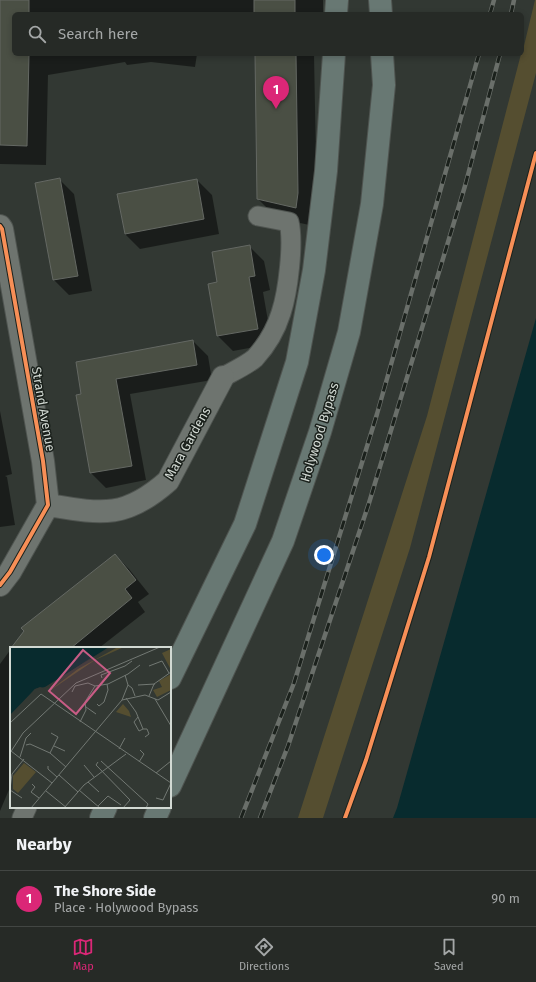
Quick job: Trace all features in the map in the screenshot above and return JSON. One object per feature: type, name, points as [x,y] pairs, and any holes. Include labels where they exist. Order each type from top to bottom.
[{"type":"highway","points":[[336,12],[337,0]]},
{"type":"highway","points":[[380,0],[381,12]]},
{"type":"highway","points":[[171,676],[245,524],[297,362],[315,262],[326,171],[334,56]]},
{"type":"highway","name":"Holywood Bypass","points":[[171,784],[283,541],[320,432],[349,332],[372,204],[384,85],[382,56]]},
{"type":"highway","points":[[101,818],[106,808]]},
{"type":"highway","points":[[155,818],[160,808]]},
{"type":"street","name":"Strand Avenue","points":[[0,226],[2,229],[9,262],[48,505]]},
{"type":"street","name":"Mara Gardens","points":[[48,505],[89,512],[106,512],[123,509],[155,493],[168,480],[223,377]]},
{"type":"street","points":[[0,585],[10,572],[48,505]]},
{"type":"lane","points":[[223,377],[254,358],[269,339],[281,313],[289,276],[291,232],[289,222],[258,216]]},
{"type":"lane","points":[[22,818],[27,808]]},
{"type":"shaded area","points":[[536,0],[536,73],[410,548],[323,818],[298,818],[427,416],[520,56],[524,56],[524,46]]},
{"type":"water","points":[[536,318],[536,818],[393,818],[397,808]]},
{"type":"building","points":[[0,0],[29,0],[29,12],[12,12],[12,56],[29,56],[27,146],[0,145]]},
{"type":"building","points":[[254,0],[295,0],[295,12],[254,12]]},
{"type":"building","points":[[255,56],[296,56],[298,193],[296,208],[257,199]]},
{"type":"building","points":[[60,178],[78,276],[53,280],[35,183]]},
{"type":"building","points":[[197,179],[204,219],[125,234],[117,194]]},
{"type":"building","points":[[250,245],[255,276],[249,277],[258,329],[217,336],[208,284],[217,282],[212,252]]},
{"type":"building","points":[[193,340],[197,365],[116,379],[132,466],[90,473],[76,395],[81,394],[76,362]]},
{"type":"building","points":[[115,554],[136,580],[125,589],[132,598],[72,647],[12,647],[24,631],[21,628]]},
{"type":"railway","points":[[491,12],[494,0]]},
{"type":"railway","points":[[511,12],[514,0]]},
{"type":"railway","points":[[241,818],[294,683],[377,414],[478,56]]},
{"type":"railway","points":[[260,818],[288,746],[369,503],[465,186],[499,56]]},
{"type":"cycle path","points":[[345,818],[366,760],[429,557],[536,153]]},
{"type":"cycle path","points":[[0,226],[2,229],[43,461],[48,505],[10,572],[0,585]]},
{"type":"place","name":"The Shore Side","points":[[276,109]]}]
